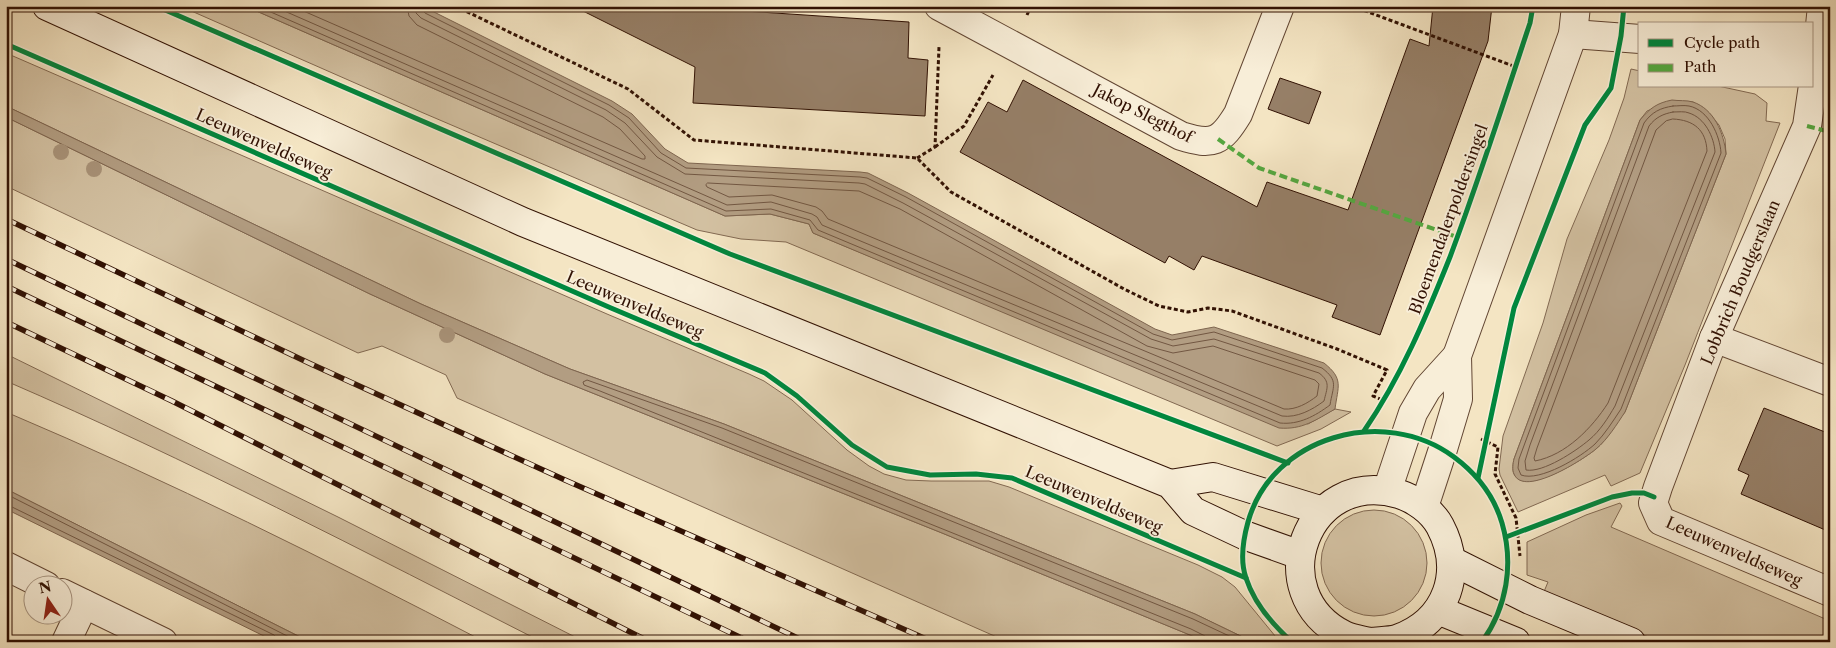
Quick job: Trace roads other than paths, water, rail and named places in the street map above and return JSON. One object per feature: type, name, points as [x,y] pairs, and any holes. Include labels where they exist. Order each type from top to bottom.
[{"type":"main road","name":"Leeuwenveldseweg","points":[[47,6],[523,222],[1170,484],[1193,512],[1244,535],[1300,555]]},
{"type":"main road","name":"Jakop Slegthof","points":[[940,6],[1181,136],[1200,142],[1218,139],[1228,130],[1238,114],[1280,6]]},
{"type":"main road","points":[[1424,507],[1458,399],[1457,356],[1573,34],[1576,6]]},
{"type":"main road","name":"Lobbrich Boudgerslaan","points":[[1814,64],[1822,6]]},
{"type":"main road","points":[[1573,34],[1638,39]]},
{"type":"main road","name":"Lobbrich Boudgerslaan","points":[[1654,497],[1714,338],[1806,126],[1811,88]]},
{"type":"main road","points":[[1714,338],[1830,382]]},
{"type":"main road","points":[[1387,491],[1413,413],[1427,389],[1457,356]]},
{"type":"main road","points":[[1170,484],[1213,477],[1323,511]]},
{"type":"main road","points":[[1370,490],[1387,491],[1406,496],[1424,507],[1438,521],[1448,540],[1452,561],[1451,578],[1446,595],[1438,610],[1420,628],[1396,639],[1371,642],[1345,636],[1324,622],[1308,601],[1300,576],[1300,555],[1305,536],[1323,511],[1337,500],[1353,493],[1370,490]]},
{"type":"main road","name":"Leeuwenveldseweg","points":[[1654,497],[1655,509],[1661,520],[1830,592]]},
{"type":"main road","points":[[1452,561],[1530,600],[1631,642]]},
{"type":"main road","points":[[6,566],[26,576]]},
{"type":"main road","points":[[66,642],[73,599],[163,642]]},
{"type":"main road","points":[[1438,610],[1516,642]]},
{"type":"water","points":[[245,6],[422,6],[612,101],[632,114],[665,149],[688,163],[868,173],[908,193],[1155,329],[1172,335],[1214,327],[1324,363],[1335,374],[1338,383],[1335,409],[1302,426],[1279,428],[813,233],[809,224],[770,214],[725,216]]},
{"type":"water","points":[[1672,100],[1693,102],[1707,110],[1717,123],[1723,138],[1726,154],[1625,412],[1604,441],[1580,460],[1541,479],[1529,482],[1520,480],[1513,472],[1514,459],[1640,120],[1654,107]]},
{"type":"water","points":[[6,106],[421,304],[570,369],[724,424],[1195,614],[1253,642],[1207,642],[942,533],[545,374],[370,294],[6,117]]},
{"type":"water","points":[[6,489],[310,642],[276,642],[6,509]]},
{"type":"railway","points":[[6,219],[311,364],[565,480],[933,642]]},
{"type":"railway","points":[[6,259],[806,642]]},
{"type":"railway","points":[[6,286],[750,642]]},
{"type":"railway","points":[[6,322],[172,401],[650,642]]}]
